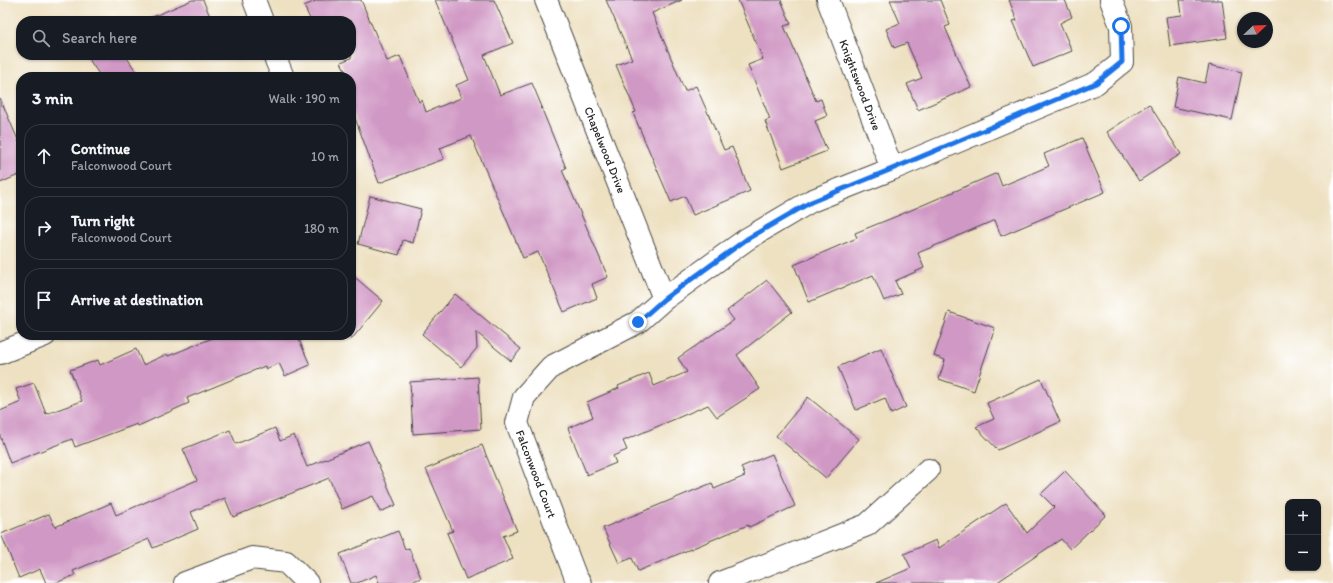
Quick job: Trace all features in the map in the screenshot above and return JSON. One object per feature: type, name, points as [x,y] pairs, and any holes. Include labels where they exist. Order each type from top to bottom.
[{"type":"street","points":[[254,0],[260,16]]},
{"type":"street","name":"Chapelwood Drive","points":[[546,0],[664,299]]},
{"type":"street","name":"Knightswood Drive","points":[[828,0],[892,169]]},
{"type":"street","name":"Falconwood Court","points":[[580,583],[573,570],[517,423],[524,397],[551,367],[638,322],[664,299],[747,239],[811,202],[1096,83],[1122,62],[1121,26],[1111,0]]},
{"type":"street","points":[[276,60],[281,72]]},
{"type":"street","points":[[0,353],[32,340]]},
{"type":"street","points":[[720,583],[866,525],[928,470]]},
{"type":"street","points":[[185,583],[252,558],[286,562],[307,583]]},
{"type":"building","points":[[192,0],[203,0],[210,16],[155,16]]},
{"type":"building","points":[[318,0],[361,0],[387,61],[400,56],[419,102],[422,100],[426,112],[461,98],[456,85],[469,80],[435,0],[494,0],[513,43],[484,55],[500,95],[532,83],[566,168],[562,170],[608,277],[592,284],[597,298],[564,312],[538,252],[523,258],[471,136],[440,148],[444,159],[379,183],[356,121],[356,72],[346,72],[341,62],[346,60],[356,60],[356,16],[309,16],[304,6]]},
{"type":"building","points":[[606,0],[682,0],[652,13],[685,91],[696,86],[724,150],[732,147],[750,191],[693,215],[685,196],[671,202],[633,113],[636,112],[616,65],[632,59]]},
{"type":"building","points":[[738,0],[781,0],[791,24],[784,26],[816,101],[821,99],[827,116],[815,121],[827,151],[783,168],[765,121],[770,119],[748,65],[763,59]]},
{"type":"building","points":[[890,0],[940,0],[950,25],[945,27],[971,87],[918,110],[907,84],[922,78],[907,43],[894,48],[886,29],[900,23]]},
{"type":"building","points":[[1009,0],[1065,0],[1072,17],[1060,23],[1072,51],[1033,67],[1013,21],[1017,20]]},
{"type":"building","points":[[1180,0],[1222,0],[1227,38],[1170,46],[1166,17],[1182,15]]},
{"type":"building","points":[[89,60],[128,60],[137,72],[98,72]]},
{"type":"building","points":[[1209,65],[1242,72],[1232,120],[1173,107],[1179,77],[1205,83]]},
{"type":"building","points":[[0,98],[16,135],[16,176],[0,183]]},
{"type":"building","points":[[1149,104],[1181,154],[1139,181],[1107,132]]},
{"type":"building","points":[[1082,138],[1105,192],[1001,236],[995,220],[918,253],[924,268],[895,281],[901,294],[884,301],[873,275],[809,302],[794,265],[857,238],[855,233],[997,173],[1002,186],[1049,166],[1044,154]]},
{"type":"building","points":[[370,196],[421,209],[413,243],[403,240],[399,255],[358,244]]},
{"type":"building","points":[[356,278],[383,301],[356,334]]},
{"type":"building","points":[[767,280],[792,312],[737,355],[760,389],[717,417],[708,405],[623,441],[627,450],[613,456],[616,463],[587,475],[568,428],[593,417],[587,402],[619,388],[618,386],[649,373],[654,386],[687,372],[678,358],[734,320],[727,311]]},
{"type":"building","points":[[455,294],[521,349],[511,361],[476,332],[477,348],[461,367],[422,334]]},
{"type":"building","points":[[949,312],[995,328],[974,391],[939,379],[945,360],[934,356]]},
{"type":"building","points":[[208,340],[299,340],[310,365],[285,376],[279,363],[266,369],[265,366],[187,398],[189,403],[138,426],[137,424],[75,447],[72,439],[10,463],[0,436],[0,411],[21,402],[16,389],[34,383],[46,414],[82,401],[70,370],[98,360],[100,365],[136,349],[143,365],[167,354],[168,356]]},
{"type":"building","points":[[881,348],[906,407],[891,414],[885,398],[856,410],[838,367]]},
{"type":"building","points":[[478,377],[481,429],[413,434],[410,382]]},
{"type":"building","points":[[1041,379],[1060,422],[998,450],[976,427],[994,419],[987,403]]},
{"type":"building","points":[[808,397],[859,439],[826,478],[776,436]]},
{"type":"building","points":[[275,428],[280,441],[294,435],[307,467],[368,441],[396,505],[380,512],[373,496],[342,509],[329,478],[233,517],[225,498],[191,512],[198,529],[153,548],[149,539],[73,571],[75,575],[56,583],[46,583],[40,569],[19,578],[1,534],[49,514],[55,527],[111,503],[116,515],[197,480],[183,449],[230,430],[236,444]]},
{"type":"building","points":[[482,445],[517,531],[503,536],[513,559],[466,579],[447,533],[453,531],[426,469]]},
{"type":"building","points":[[772,454],[795,506],[749,527],[748,525],[638,571],[632,558],[619,563],[603,528],[712,483],[714,489],[745,476],[741,467]]},
{"type":"building","points":[[1065,471],[1106,515],[1070,549],[1061,539],[996,583],[876,583],[911,568],[904,554],[936,540],[939,548],[1006,503],[1027,533],[1054,507],[1041,494]]},
{"type":"building","points":[[398,531],[405,549],[409,548],[421,578],[408,583],[379,583],[376,575],[357,583],[351,583],[340,554]]},
{"type":"route","points":[[638,322],[664,299],[747,239],[811,202],[1096,83],[1122,62],[1121,26]]}]
